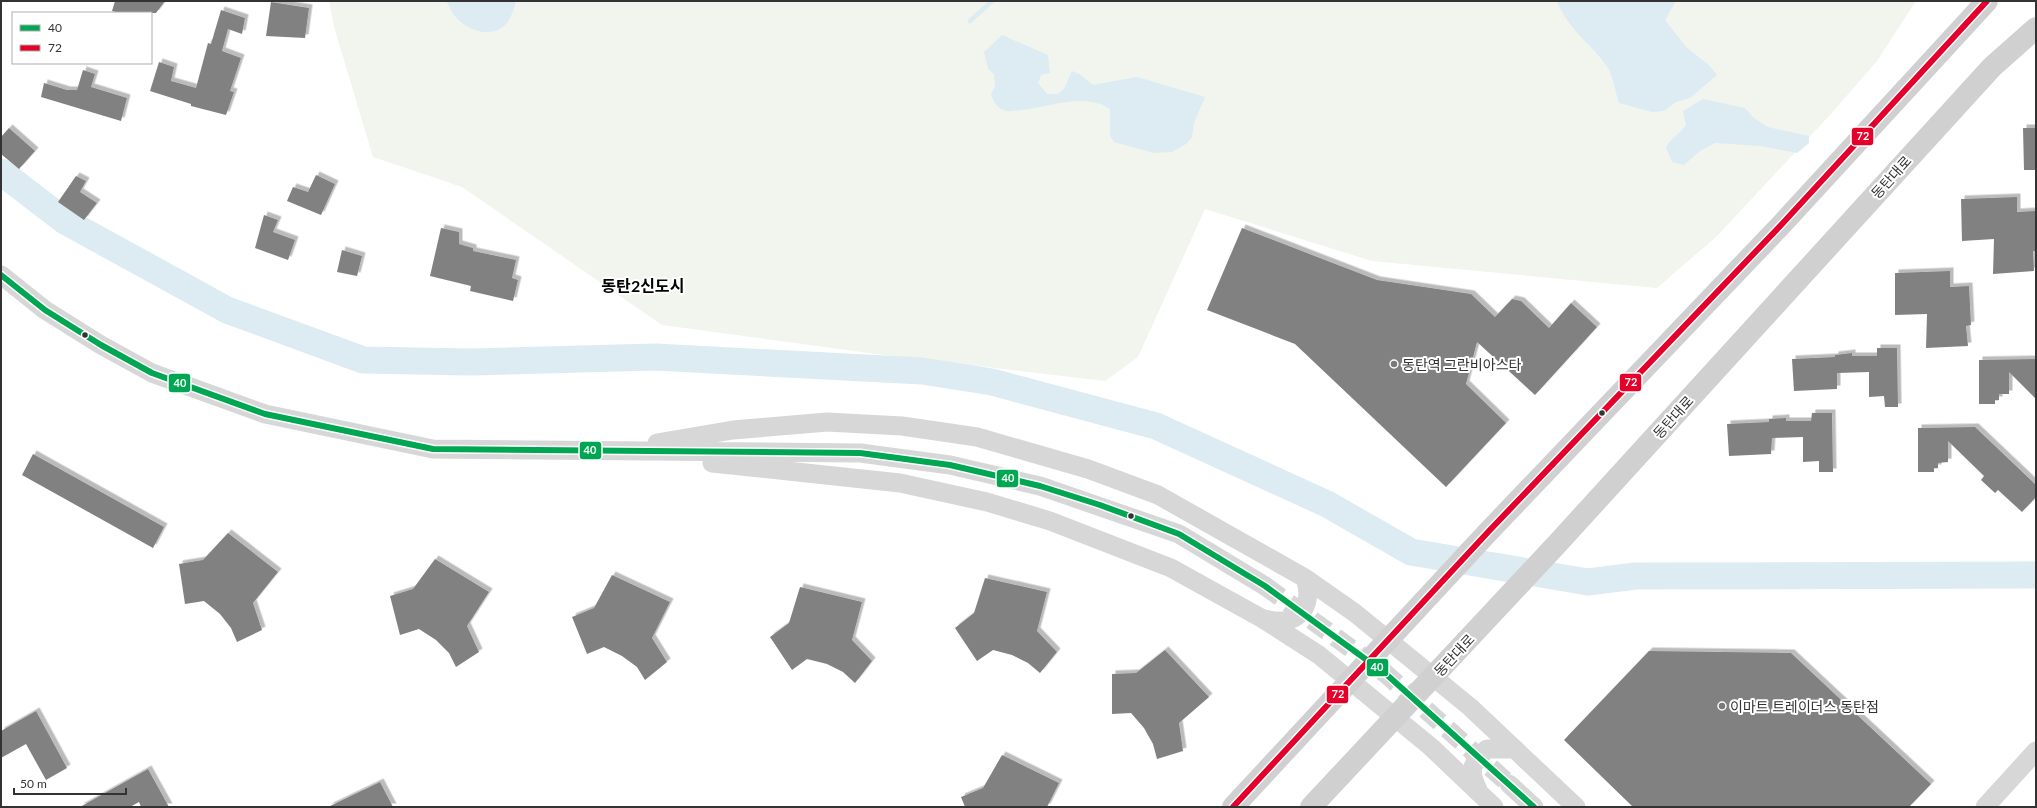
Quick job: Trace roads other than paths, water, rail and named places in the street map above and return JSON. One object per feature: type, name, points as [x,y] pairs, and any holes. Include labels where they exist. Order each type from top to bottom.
[{"type":"main road","points":[[1232,807],[1489,531],[1782,224],[1987,1]]},
{"type":"main road","name":"동탄대로","points":[[1311,807],[1557,544],[1992,67],[2036,28]]},
{"type":"street","points":[[1,275],[44,310],[102,346],[152,373],[265,414],[433,449],[860,453],[950,465],[1040,486],[1179,534],[1265,586]]},
{"type":"street","points":[[609,451],[733,430],[827,422],[902,426],[977,437],[1088,469],[1158,495],[1305,578],[1355,614],[1434,676],[1470,707],[1576,807]]},
{"type":"street","points":[[609,451],[900,483],[987,502],[1050,520],[1172,568],[1263,619],[1319,655],[1431,747],[1494,807]]},
{"type":"street","points":[[1263,619],[1276,623],[1287,621],[1298,616],[1306,606],[1310,591],[1305,578]]},
{"type":"street","points":[[1480,794],[1471,775],[1474,761],[1487,749],[1515,749]]},
{"type":"street","points":[[1984,807],[2036,751]]},
{"type":"street","points":[[1509,784],[1534,807]]},
{"type":"waterway","points":[[970,21],[992,1]]},
{"type":"waterway","points":[[1,172],[65,221],[227,310],[363,360],[471,362],[655,357],[922,371],[992,382],[1156,426],[1327,504],[1411,552],[1588,582],[1635,576],[2036,575]]},
{"type":"tunnel","points":[[1265,586],[1386,674],[1509,784]]},
{"type":"place","name":"동탄역 그란비아스타","points":[[1394,364]]},
{"type":"place","name":"이마트 트레이더스 동탄점","points":[[1722,706]]},
{"type":"district","name":"동탄2신도시","points":[[643,285]]}]
